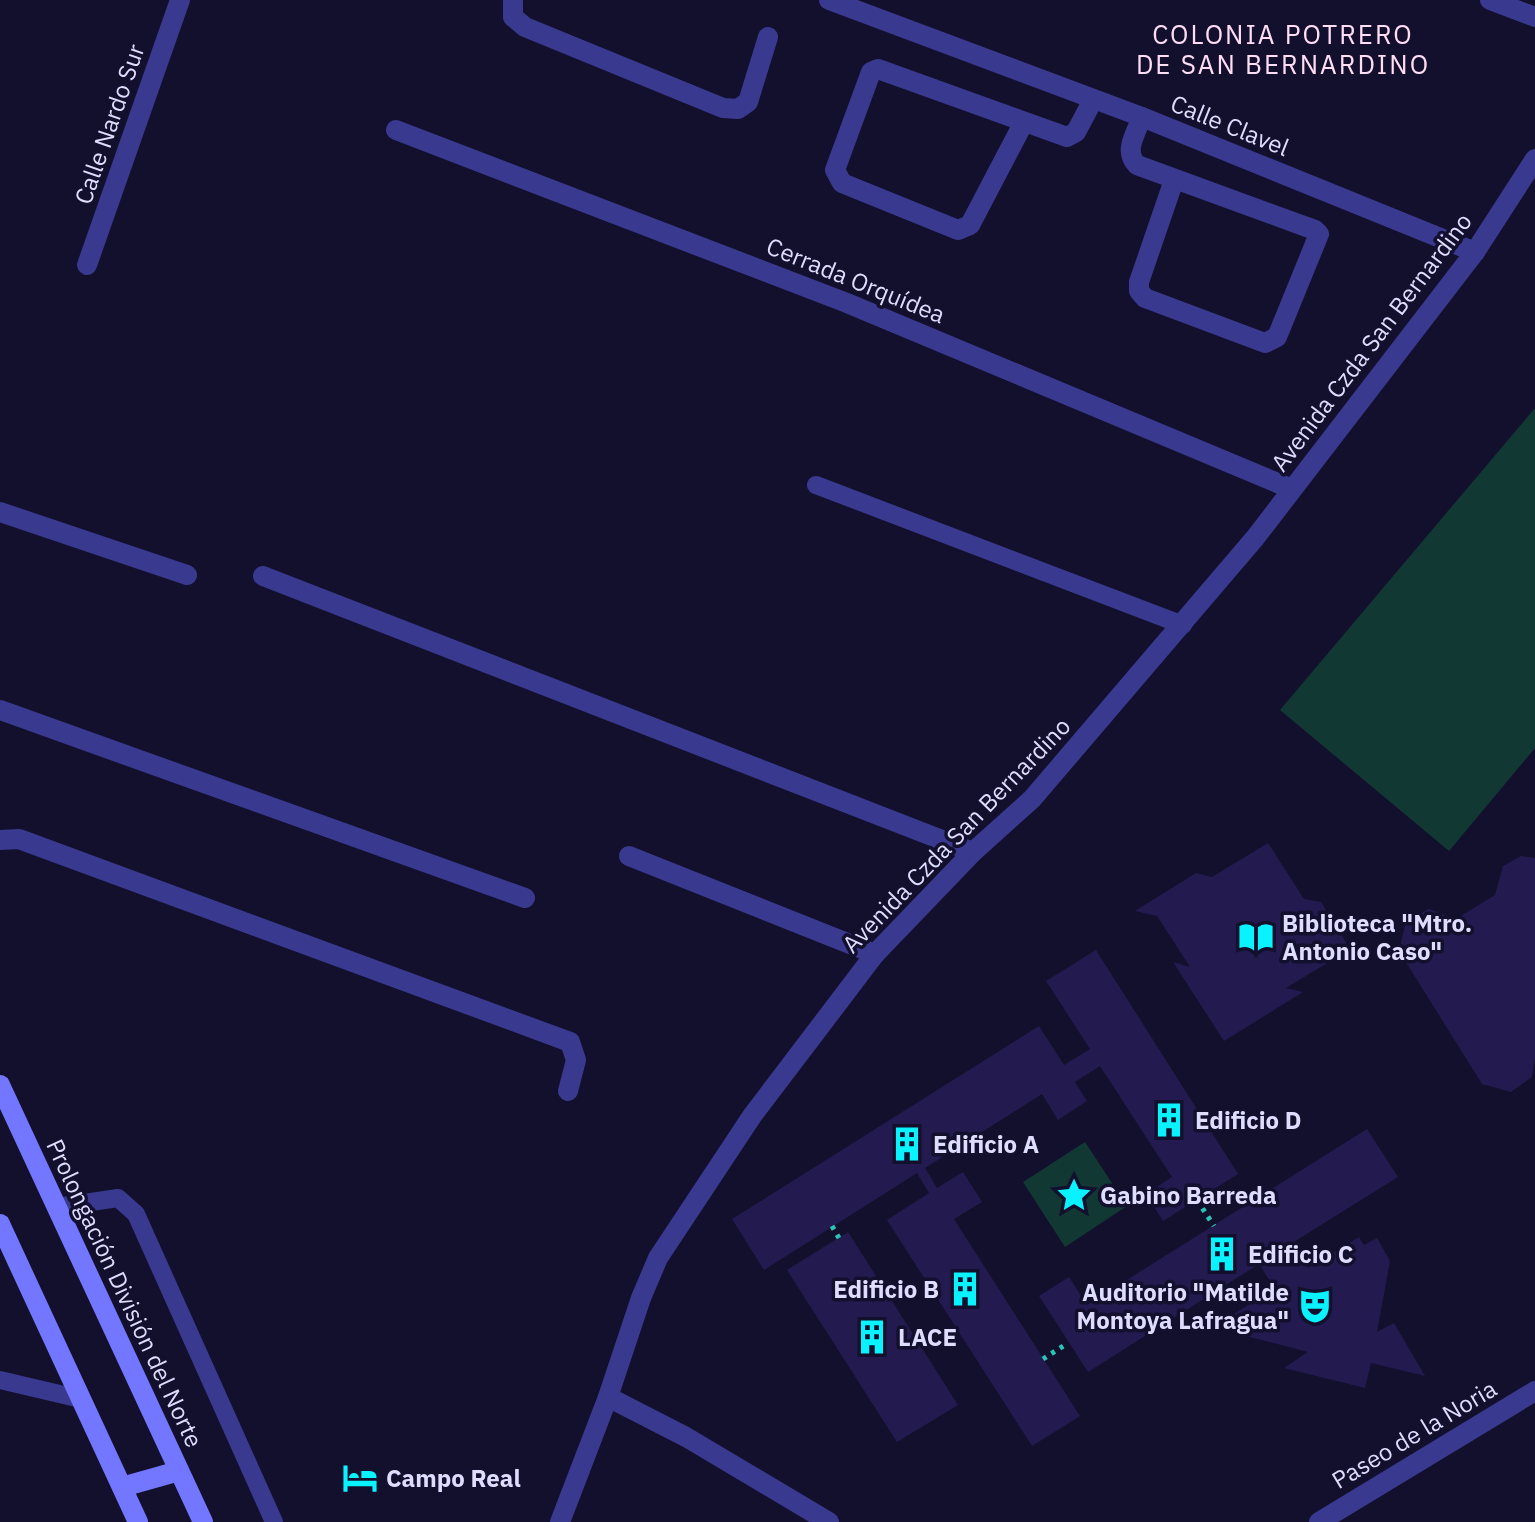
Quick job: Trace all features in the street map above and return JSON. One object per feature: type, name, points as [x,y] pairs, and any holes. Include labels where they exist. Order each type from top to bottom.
[{"type":"main road","name":"Prolongación División del Norte","points":[[0,1085],[203,1522]]},
{"type":"main road","points":[[1,1230],[138,1522]]},
{"type":"main road","points":[[122,1487],[179,1471]]},
{"type":"street","points":[[513,0],[513,17],[525,27],[723,108],[738,109],[748,102],[768,37]]},
{"type":"street","name":"Calle Clavel","points":[[829,0],[859,6],[1475,252]]},
{"type":"street","points":[[1490,0],[1535,17]]},
{"type":"street","name":"Calle Nardo Sur","points":[[87,265],[176,1]]},
{"type":"street","points":[[1024,122],[970,225],[964,229],[958,230],[842,183],[835,170],[871,72],[878,69],[1067,137],[1076,132],[1093,100]]},
{"type":"street","points":[[1142,117],[1129,151],[1130,159],[1137,165],[1319,234],[1320,239],[1277,337],[1272,342],[1265,343],[1145,298],[1139,291],[1139,282],[1174,180]]},
{"type":"street","name":"Cerrada Orquídea","points":[[396,130],[847,303],[1292,489]]},
{"type":"street","name":"Avenida Czda San Bernardino","points":[[560,1522],[658,1258],[752,1116],[875,954],[973,852],[1032,799],[1183,625],[1475,252],[1535,159]]},
{"type":"street","points":[[0,512],[187,575]]},
{"type":"street","points":[[263,576],[973,852]]},
{"type":"street","points":[[0,710],[525,898]]},
{"type":"street","points":[[0,840],[19,839],[570,1042],[576,1060],[568,1091]]},
{"type":"street","points":[[629,856],[875,954]]},
{"type":"street","name":"Paseo de la Noria","points":[[1319,1522],[1535,1391]]},
{"type":"street","points":[[608,1397],[686,1437],[829,1522]]},
{"type":"lane","points":[[816,485],[1183,625]]},
{"type":"lane","points":[[57,1207],[118,1198],[136,1214],[274,1522]]},
{"type":"lane","points":[[0,1380],[81,1399]]},
{"type":"path","points":[[1197,1200],[1214,1226]]},
{"type":"path","points":[[832,1226],[839,1238]]},
{"type":"path","points":[[1043,1359],[1068,1343]]},
{"type":"green space","points":[[1535,408],[1535,748],[1449,851],[1280,710]]},
{"type":"green space","points":[[1085,1142],[1127,1206],[1065,1247],[1023,1182]]},
{"type":"building","name":"Biblioteca \"Mtro. Antonio Caso\"","points":[[1268,843],[1304,899],[1321,902],[1358,962],[1337,957],[1286,988],[1303,992],[1224,1041],[1173,962],[1190,967],[1157,916],[1135,911],[1196,873],[1212,877]]},
{"type":"building","points":[[1521,856],[1535,858],[1535,1058],[1532,1077],[1511,1092],[1482,1084],[1399,951],[1406,921],[1429,909],[1456,919],[1495,895],[1503,866]]},
{"type":"building","points":[[1096,950],[1238,1174],[1163,1221],[1146,1194],[1172,1177],[1100,1066],[1075,1082],[1087,1101],[1058,1120],[1042,1094],[925,1168],[937,1188],[963,1172],[982,1202],[954,1219],[1080,1416],[1032,1446],[887,1220],[929,1193],[917,1173],[764,1270],[732,1219],[1039,1026],[1064,1065],[1090,1049],[1046,981]]},
{"type":"building","points":[[1367,1129],[1398,1177],[1292,1243],[1308,1268],[1359,1237],[1364,1245],[1377,1238],[1390,1261],[1377,1332],[1394,1323],[1425,1376],[1371,1363],[1365,1388],[1284,1368],[1308,1352],[1212,1327],[1275,1289],[1259,1264],[1088,1372],[1039,1296],[1069,1277],[1087,1305]]},
{"type":"building","name":"LACE","points":[[848,1232],[958,1405],[897,1442],[787,1270]]},
{"type":"place","name":"Biblioteca \"Mtro. Antonio Caso\"","points":[[1256,937]]},
{"type":"place","name":"Edificio D","points":[[1169,1120]]},
{"type":"place","name":"Edificio A","points":[[907,1144]]},
{"type":"place","name":"Gabino Barreda","points":[[1074,1195]]},
{"type":"place","name":"Edificio C","points":[[1222,1254]]},
{"type":"place","name":"Edificio B","points":[[965,1289]]},
{"type":"place","name":"Auditorio \"Matilde Montoya Lafragua\"","points":[[1315,1306]]},
{"type":"place","name":"LACE","points":[[872,1337]]},
{"type":"place","name":"Campo Real","points":[[360,1478]]},
{"type":"district","name":"COLONIA POTRERO DE SAN BERNARDINO","points":[[1283,49]]}]
